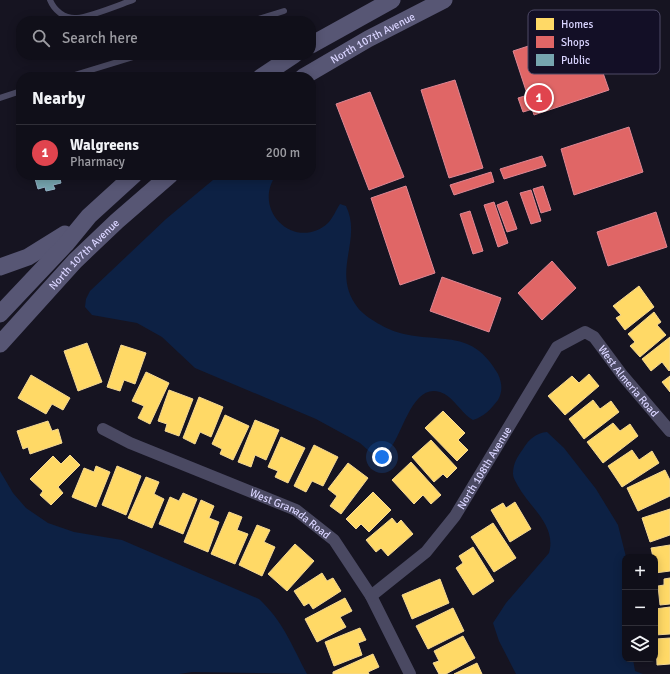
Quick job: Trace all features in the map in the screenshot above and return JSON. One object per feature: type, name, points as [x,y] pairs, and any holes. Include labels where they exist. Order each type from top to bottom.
[{"type":"main road","name":"North 107th Avenue","points":[[316,42],[392,0]]},
{"type":"main road","name":"North 107th Avenue","points":[[311,72],[362,42],[444,0]]},
{"type":"main road","points":[[268,72],[286,60]]},
{"type":"main road","name":"North 107th Avenue","points":[[0,314],[66,244],[89,216],[129,180]]},
{"type":"main road","points":[[138,180],[149,192]]},
{"type":"main road","name":"North 107th Avenue","points":[[2,339],[75,261],[164,180]]},
{"type":"main road","points":[[0,267],[28,257],[46,247],[89,216]]},
{"type":"street","name":"West Almeria Road","points":[[585,332],[594,338],[623,376],[670,431]]},
{"type":"street","name":"North 108th Avenue","points":[[371,596],[426,552],[455,516],[557,347],[585,332]]},
{"type":"street","name":"West Granada Road","points":[[103,429],[130,443],[296,510],[334,540],[371,596],[410,674]]},
{"type":"lane","points":[[50,0],[54,8],[61,14],[69,16]]},
{"type":"lane","points":[[83,16],[133,0]]},
{"type":"lane","points":[[268,16],[284,11]]},
{"type":"lane","points":[[84,72],[124,60]]},
{"type":"lane","points":[[0,98],[16,93]]},
{"type":"water","points":[[213,180],[274,180],[270,189],[269,202],[273,214],[281,223],[291,230],[303,233],[316,231],[328,223],[340,204],[346,206],[350,219],[351,232],[346,269],[347,282],[350,295],[358,308],[372,320],[400,333],[455,340],[478,350],[488,359],[498,374],[501,384],[500,397],[490,410],[484,415],[473,420],[445,394],[431,391],[416,401],[391,447],[382,455],[370,452],[360,443],[316,419],[195,368],[162,337],[137,323],[92,315],[85,307],[86,299],[90,291],[166,219]]},
{"type":"water","points":[[547,432],[564,448],[596,489],[618,525],[625,554],[622,554],[622,662],[634,662],[635,671],[643,674],[516,674],[499,641],[493,623],[506,603],[549,553],[550,543],[546,525],[523,494],[513,474],[516,461],[528,442],[536,435]]},
{"type":"water","points":[[0,471],[13,493],[26,508],[48,523],[74,532],[122,540],[259,599],[275,616],[281,625],[307,674],[192,672],[179,674],[0,674]]},
{"type":"building: Homes","points":[[639,286],[654,307],[625,330],[616,318],[621,315],[613,306]]},
{"type":"building: Homes","points":[[654,312],[661,322],[657,325],[666,335],[640,357],[630,346],[635,342],[628,334]]},
{"type":"building: Homes","points":[[670,337],[670,370],[669,371],[662,362],[651,371],[642,359]]},
{"type":"building: Homes","points":[[87,343],[102,382],[78,391],[64,351]]},
{"type":"building: Homes","points":[[121,345],[146,353],[135,384],[124,380],[120,391],[107,387]]},
{"type":"building: Homes","points":[[146,372],[169,383],[150,424],[138,418],[144,406],[132,401]]},
{"type":"building: Homes","points":[[589,374],[599,386],[565,415],[548,396],[572,376],[579,383]]},
{"type":"building: Homes","points":[[31,375],[70,398],[63,410],[52,404],[46,414],[18,398]]},
{"type":"building: Homes","points":[[670,376],[670,392],[662,382]]},
{"type":"building: Homes","points":[[169,390],[193,399],[179,436],[165,431],[167,424],[158,421]]},
{"type":"building: Homes","points":[[199,397],[223,407],[211,437],[200,432],[195,444],[183,438]]},
{"type":"building: Homes","points":[[593,400],[600,409],[611,401],[619,412],[584,439],[569,419]]},
{"type":"building: Homes","points":[[443,411],[465,433],[458,440],[468,450],[457,461],[425,428]]},
{"type":"building: Homes","points":[[225,415],[249,426],[233,460],[220,454],[222,449],[212,444]]},
{"type":"building: Homes","points":[[255,420],[279,430],[266,460],[255,455],[251,467],[238,462]]},
{"type":"building: Homes","points":[[48,421],[52,431],[58,429],[62,443],[30,454],[28,447],[23,449],[17,431]]},
{"type":"building: Homes","points":[[613,423],[620,431],[630,424],[638,436],[603,463],[587,442]]},
{"type":"building: Homes","points":[[281,437],[305,448],[288,483],[275,477],[278,471],[268,467]]},
{"type":"building: Homes","points":[[431,440],[457,468],[447,478],[443,474],[434,482],[412,457]]},
{"type":"building: Homes","points":[[314,445],[338,457],[323,486],[312,481],[306,492],[294,486]]},
{"type":"building: Homes","points":[[632,450],[639,460],[652,451],[659,463],[622,487],[608,466]]},
{"type":"building: Homes","points":[[70,455],[80,465],[58,487],[63,493],[51,505],[40,495],[43,491],[30,479],[53,456],[61,464]]},
{"type":"building: Homes","points":[[411,462],[441,495],[431,504],[423,495],[414,504],[392,480]]},
{"type":"building: Homes","points":[[348,463],[368,478],[341,514],[330,506],[337,496],[328,489]]},
{"type":"building: Homes","points":[[96,466],[110,472],[96,507],[72,497],[84,468],[94,472]]},
{"type":"building: Homes","points":[[117,466],[141,476],[126,515],[102,505]]},
{"type":"building: Homes","points":[[665,470],[670,480],[670,496],[638,511],[627,488]]},
{"type":"building: Homes","points":[[146,477],[159,482],[154,494],[164,499],[152,528],[128,518]]},
{"type":"building: Homes","points":[[373,492],[391,510],[369,532],[361,524],[356,529],[346,519]]},
{"type":"building: Homes","points":[[183,493],[197,499],[183,534],[159,524],[170,497],[179,501]]},
{"type":"building: Homes","points":[[201,500],[214,506],[209,518],[219,522],[208,552],[184,542]]},
{"type":"building: Homes","points":[[515,502],[531,529],[510,542],[491,510],[503,503],[506,508]]},
{"type":"building: Homes","points":[[670,509],[670,535],[650,542],[642,518]]},
{"type":"building: Homes","points":[[229,512],[242,517],[237,530],[248,534],[235,564],[211,554]]},
{"type":"building: Homes","points":[[392,518],[397,524],[401,520],[413,534],[388,556],[381,548],[376,552],[366,540]]},
{"type":"building: Homes","points":[[493,523],[516,558],[494,572],[471,537]]},
{"type":"building: Homes","points":[[257,525],[270,530],[264,542],[275,547],[262,576],[239,565]]},
{"type":"building: Homes","points":[[295,544],[314,561],[287,591],[268,574]]},
{"type":"building: Homes","points":[[670,545],[670,571],[658,573],[658,554],[652,554],[651,548]]},
{"type":"building: Homes","points":[[473,547],[494,581],[473,595],[456,568],[463,563],[459,556]]},
{"type":"building: Homes","points":[[322,573],[327,581],[333,578],[341,591],[313,609],[309,603],[304,606],[294,591]]},
{"type":"building: Homes","points":[[670,578],[670,604],[660,605],[658,586],[664,585],[664,579]]},
{"type":"building: Homes","points":[[440,579],[449,603],[412,619],[402,595]]},
{"type":"building: Homes","points":[[345,598],[352,611],[340,617],[346,627],[317,642],[305,619]]},
{"type":"building: Homes","points":[[670,607],[670,634],[658,635],[658,609]]},
{"type":"building: Homes","points":[[453,608],[464,631],[428,649],[416,626]]},
{"type":"building: Homes","points":[[360,628],[366,640],[358,643],[362,655],[334,666],[325,642]]},
{"type":"building: Homes","points":[[463,636],[475,658],[446,674],[439,674],[433,663],[439,661],[434,651]]},
{"type":"building: Homes","points":[[670,638],[670,664],[657,665],[658,639]]},
{"type":"building: Homes","points":[[373,654],[379,667],[368,672],[369,674],[333,674],[333,672]]},
{"type":"building: Homes","points":[[477,663],[482,674],[454,674]]},
{"type":"building: Shops","points":[[528,46],[528,74],[603,74],[609,90],[534,115],[513,51]]},
{"type":"building: Shops","points":[[455,80],[483,168],[449,178],[421,90]]},
{"type":"building: Shops","points":[[370,92],[404,177],[369,190],[336,104]]},
{"type":"building: Shops","points":[[528,95],[533,109],[523,112],[518,98]]},
{"type":"building: Shops","points":[[629,127],[643,172],[574,195],[561,149]]},
{"type":"building: Shops","points":[[542,156],[546,166],[504,179],[500,169]]},
{"type":"building: Shops","points":[[491,172],[494,182],[454,195],[450,185]]},
{"type":"building: Shops","points":[[406,186],[435,273],[400,285],[371,198]]},
{"type":"building: Shops","points":[[543,186],[551,210],[541,213],[533,189]]},
{"type":"building: Shops","points":[[531,190],[541,221],[531,224],[520,193]]},
{"type":"building: Shops","points":[[507,201],[517,229],[507,232],[497,205]]},
{"type":"building: Shops","points":[[494,202],[508,243],[498,247],[484,205]]},
{"type":"building: Shops","points":[[470,211],[483,251],[473,254],[460,214]]},
{"type":"building: Shops","points":[[656,212],[667,247],[608,266],[597,232]]},
{"type":"building: Shops","points":[[552,261],[576,288],[542,320],[518,293]]},
{"type":"building: Shops","points":[[442,277],[501,298],[489,332],[430,311]]},
{"type":"building: Public","points":[[35,180],[60,180],[61,183],[53,185],[55,189],[46,191],[45,187],[38,189]]},
{"type":"place","name":"Walgreens","points":[[539,98]]}]
